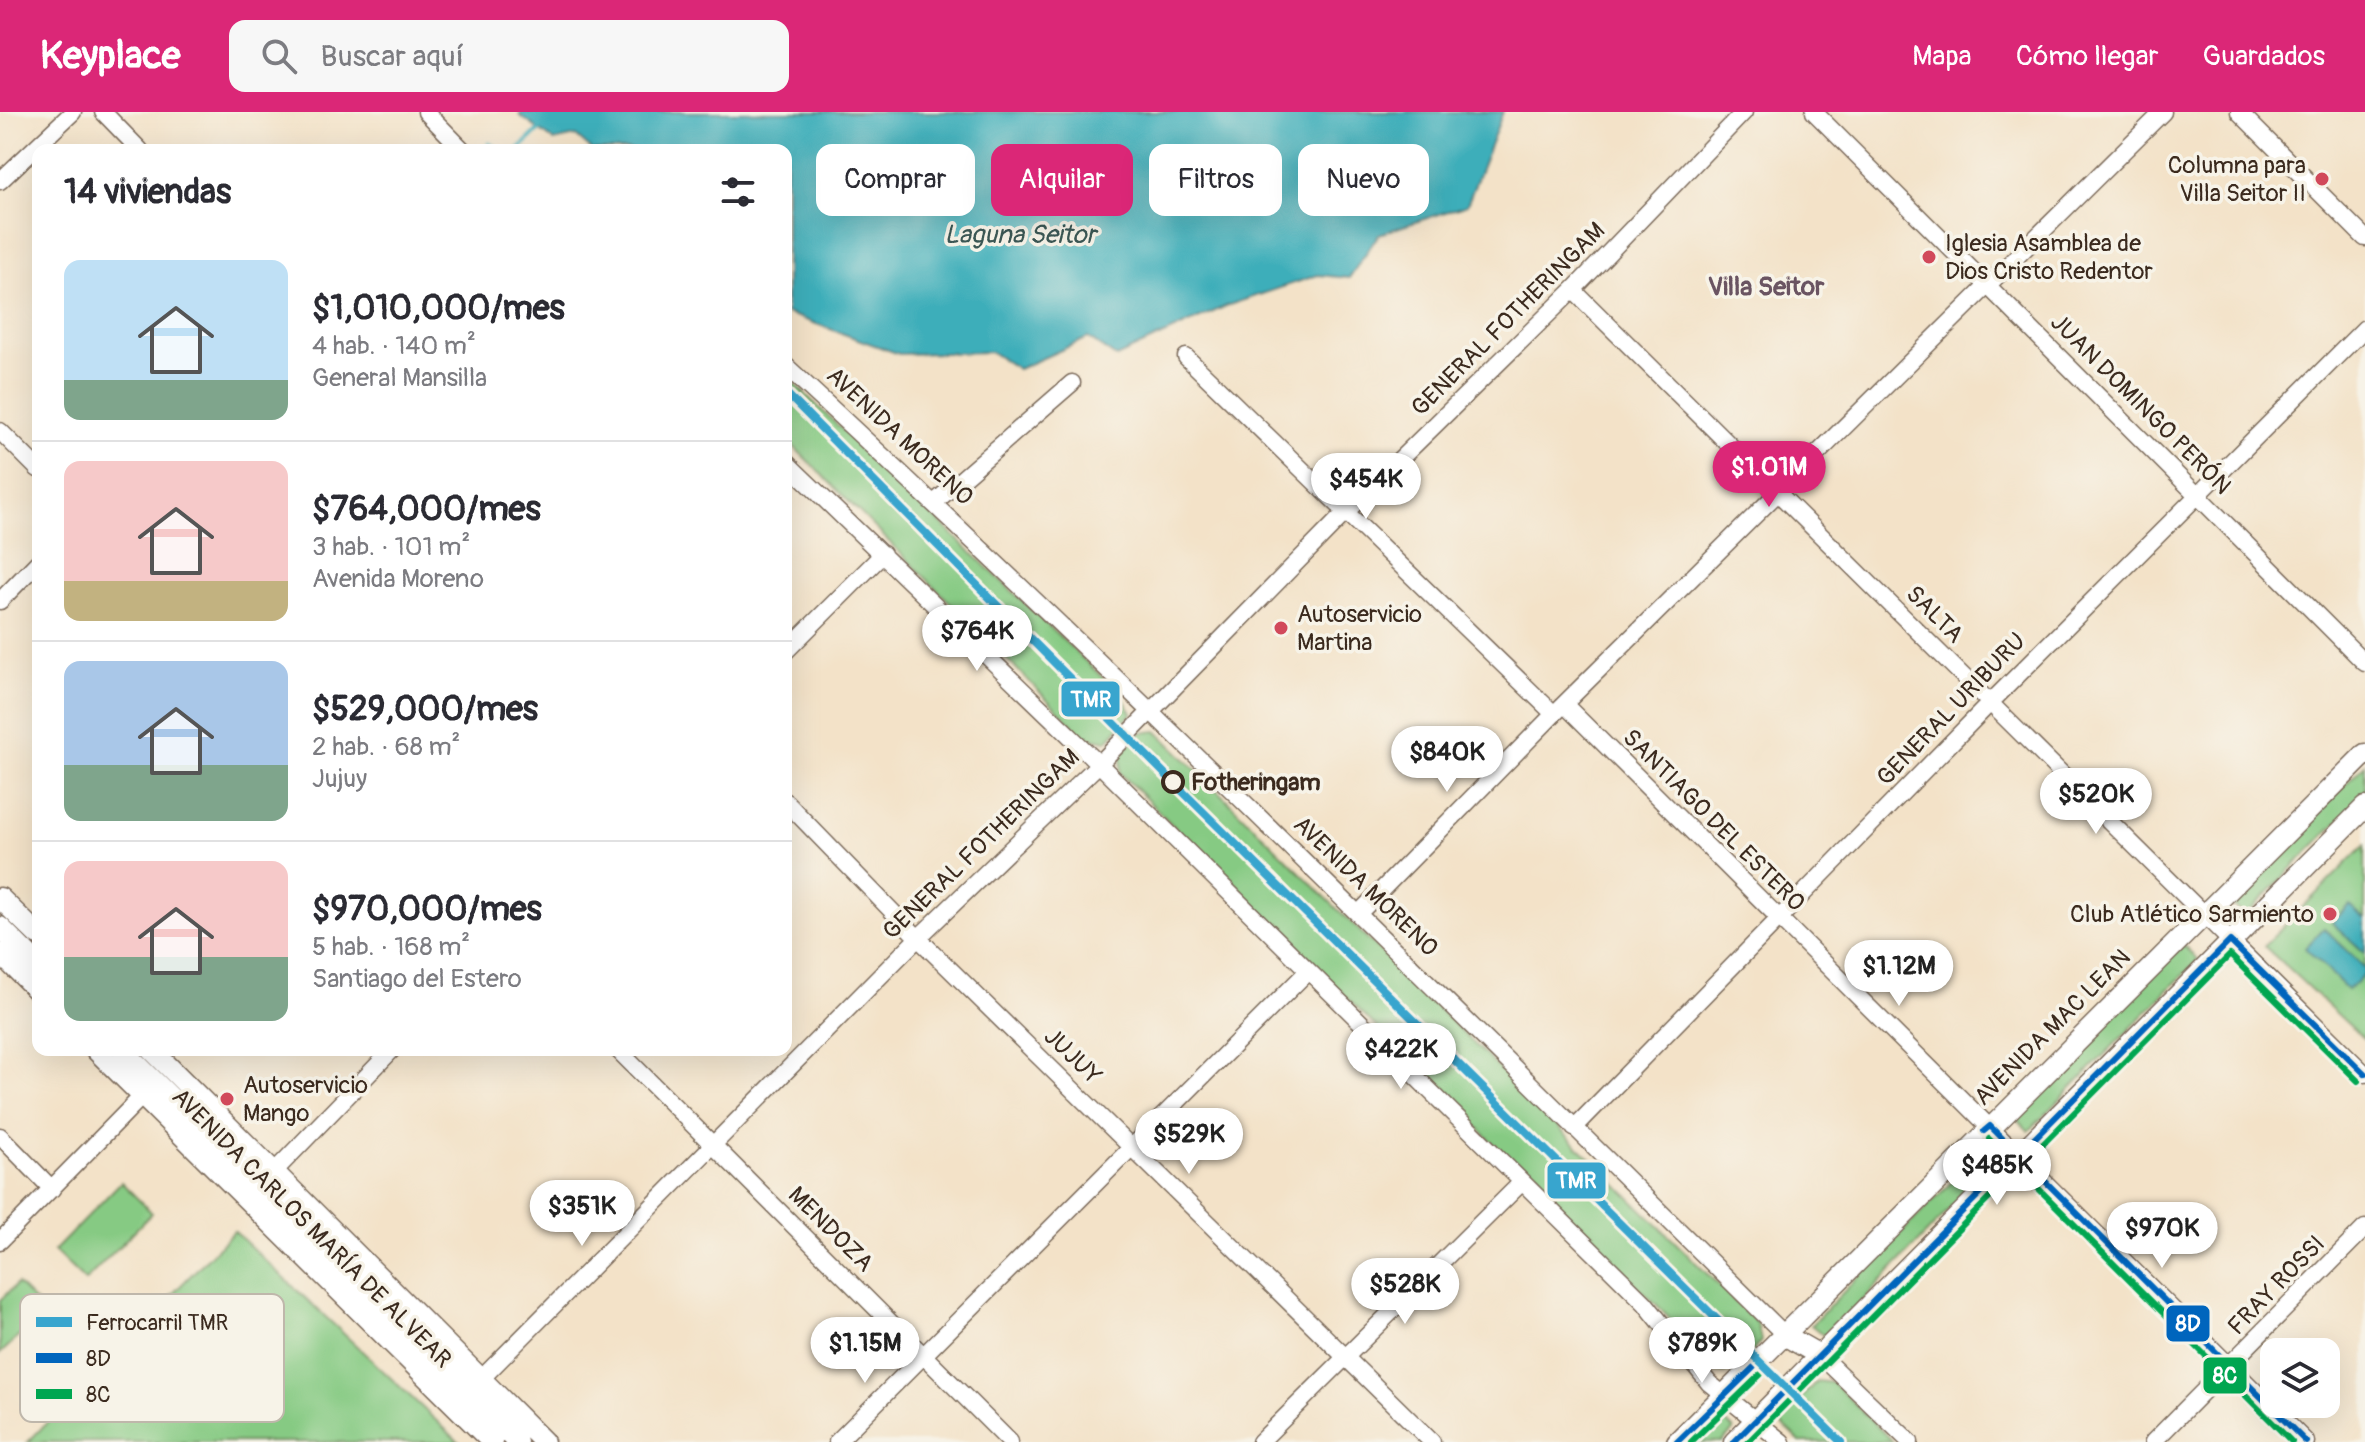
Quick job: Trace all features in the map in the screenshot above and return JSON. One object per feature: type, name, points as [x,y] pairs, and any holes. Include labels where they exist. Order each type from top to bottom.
[{"type":"main road","name":"AVENIDA MAC LEAN","points":[[1677,1442],[1786,1336],[2202,913],[2365,754]]},
{"type":"main road","points":[[1734,1442],[2365,807]]},
{"type":"main road","points":[[0,898],[32,929]]},
{"type":"main road","points":[[0,927],[32,959]]},
{"type":"main road","points":[[0,953],[32,985]]},
{"type":"main road","name":"AVENIDA CARLOS MARÍA DE ALVEAR","points":[[104,1056],[149,1089],[260,1185],[517,1442]]},
{"type":"main road","name":"AVENIDA CARLOS MARÍA DE ALVEAR","points":[[127,1056],[149,1089]]},
{"type":"main road","name":"AVENIDA CARLOS MARÍA DE ALVEAR","points":[[157,1056],[260,1185],[467,1393],[544,1442]]},
{"type":"main road","name":"AVENIDA MORENO","points":[[1786,1336],[1821,1356]]},
{"type":"main road","name":"AVENIDA CARLOS MARÍA DE ALVEAR","points":[[467,1393],[492,1442]]},
{"type":"street","points":[[39,144],[73,112]]},
{"type":"street","points":[[103,112],[134,144]]},
{"type":"street","points":[[426,112],[453,144]]},
{"type":"street","name":"GENERAL FOTHERINGAM","points":[[467,1393],[918,938],[1099,764],[1346,512],[1573,290],[1744,112]]},
{"type":"street","name":"JUAN DOMINGO PERÓN","points":[[1814,112],[2365,663]]},
{"type":"street","points":[[1358,914],[1559,710],[2163,112]]},
{"type":"street","points":[[2239,112],[2365,238]]},
{"type":"street","points":[[0,181],[32,151]]},
{"type":"street","name":"SALTA","points":[[1573,290],[2365,1074]]},
{"type":"street","name":"GENERAL URIBURU","points":[[1574,1128],[1990,703],[2365,328]]},
{"type":"street","name":"SANTIAGO DEL ESTERO","points":[[1186,357],[1346,512],[1779,919],[2306,1442]]},
{"type":"street","name":"AVENIDA MORENO","points":[[792,372],[1150,711],[1786,1336]]},
{"type":"street","points":[[934,503],[1072,383]]},
{"type":"street","points":[[0,431],[32,463]]},
{"type":"street","points":[[792,468],[1099,764],[1645,1303],[1722,1396],[1782,1442]]},
{"type":"street","points":[[792,645],[883,554]]},
{"type":"street","points":[[0,601],[32,568]]},
{"type":"street","name":"JUJUY","points":[[792,808],[918,938],[1432,1442]]},
{"type":"street","points":[[837,1442],[1308,971]]},
{"type":"street","points":[[260,1185],[386,1056]]},
{"type":"street","name":"MENDOZA","points":[[624,1056],[1010,1442]]},
{"type":"street","points":[[0,1241],[149,1089]]},
{"type":"street","points":[[0,1136],[52,1189]]},
{"type":"street","points":[[1260,1442],[1522,1182]]},
{"type":"street","name":"FRAY ROSSI","points":[[2153,1442],[2365,1228]]},
{"type":"street","name":"AVENIDA MORENO","points":[[1821,1356],[1910,1442]]},
{"type":"green space","points":[[792,382],[1121,695],[1132,713],[1107,741],[1085,737],[792,445]]},
{"type":"green space","points":[[1157,731],[1757,1323],[1761,1341],[1744,1362],[1724,1373],[1706,1369],[1667,1315],[1120,773],[1122,753],[1140,733]]},
{"type":"green space","points":[[2365,764],[2365,794],[2245,916],[2230,902]]},
{"type":"green space","name":"Club Atlético Sarmiento","points":[[2365,845],[2365,1040],[2264,946]]},
{"type":"green space","points":[[2183,945],[2198,960],[2029,1131],[2014,1117]]},
{"type":"green space","points":[[1979,1154],[1991,1166],[1827,1338],[1811,1325]]},
{"type":"green space","points":[[121,1182],[152,1213],[85,1281],[54,1251]]},
{"type":"green space","points":[[234,1231],[459,1442],[28,1442],[48,1422],[284,1422],[284,1294],[172,1294]]},
{"type":"green space","points":[[17,1284],[27,1294],[20,1294],[20,1335],[0,1354],[0,1300]]},
{"type":"green space","points":[[1817,1381],[1833,1383],[1893,1442],[1800,1442],[1778,1421]]},
{"type":"green space","points":[[1720,1416],[1734,1430],[1722,1442],[1694,1442]]},
{"type":"water","name":"Laguna Seitor","points":[[521,112],[1503,112],[1467,205],[1379,234],[1349,278],[1318,275],[1226,306],[1116,357],[1088,338],[1018,369],[991,352],[899,354],[792,315],[792,144],[585,144],[576,136],[554,141],[519,115]]},
{"type":"water","points":[[2349,905],[2365,919],[2365,953],[2332,923]]},
{"type":"water","points":[[2324,928],[2365,968],[2365,973],[2348,990],[2305,948]]},
{"type":"waterway","points":[[524,144],[539,130]]},
{"type":"rail line","name":"TMR","points":[[792,399],[1169,778],[1841,1442]]},
{"type":"transit line","name":"8D","points":[[1734,1442],[2230,941],[2365,1074]]},
{"type":"transit line","name":"8C","points":[[1748,1442],[2230,955],[2358,1081]]},
{"type":"transit line","name":"8D","points":[[1984,1131],[1990,1126],[2306,1442]]},
{"type":"transit line","name":"8C","points":[[1989,1139],[2292,1442]]},
{"type":"transit line","name":"8D","points":[[1677,1442],[1754,1367]]},
{"type":"transit line","name":"8C","points":[[1691,1442],[1761,1374]]},
{"type":"place","name":"Columna para Villa Seitor II","points":[[2322,179]]},
{"type":"place","name":"Iglesia Asamblea de Dios Cristo Redentor","points":[[1929,257]]},
{"type":"place","name":"Autoservicio Martina","points":[[1281,628]]},
{"type":"place","name":"Fotheringam","points":[[1173,782]]},
{"type":"place","name":"Club Atlético Sarmiento","points":[[2330,914]]},
{"type":"place","name":"Autoservicio Mango","points":[[227,1099]]},
{"type":"district","name":"Villa Seitor","points":[[1766,286]]}]
